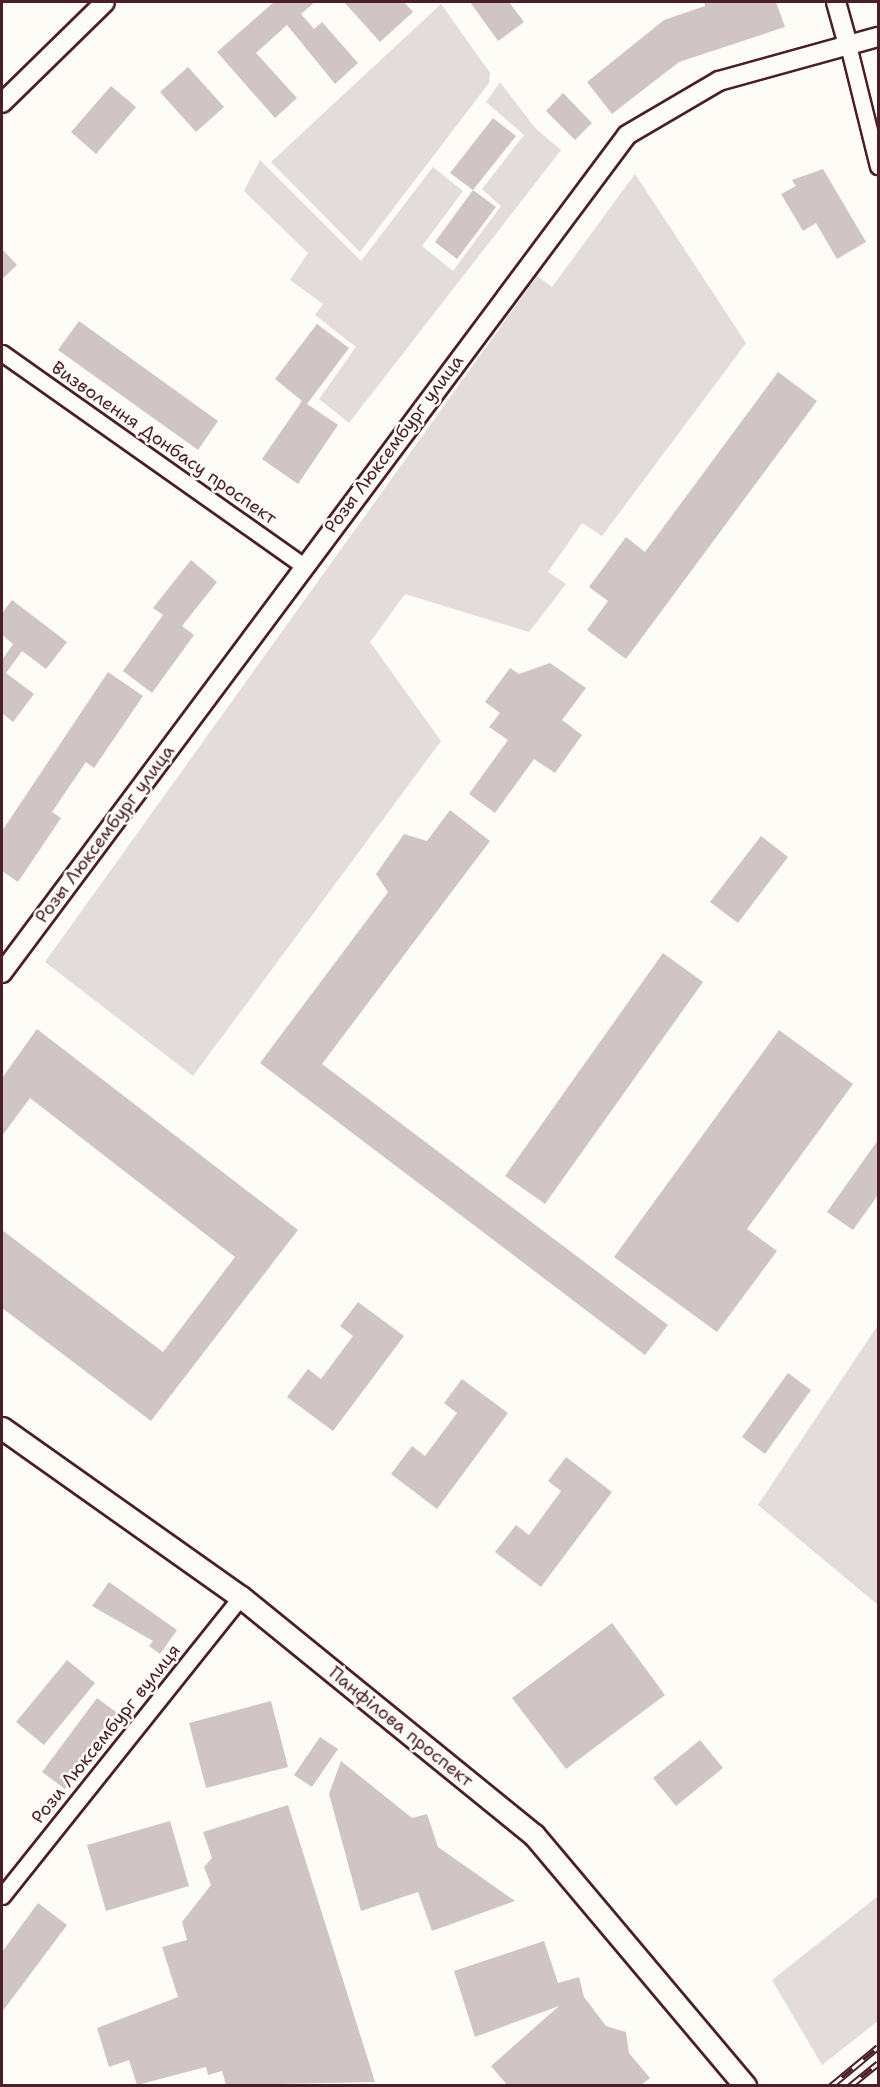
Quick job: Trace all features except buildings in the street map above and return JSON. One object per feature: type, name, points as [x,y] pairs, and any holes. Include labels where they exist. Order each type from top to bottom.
[{"type":"main road","name":"Панфілова проспект","points":[[2,1428],[241,1596],[534,1835],[744,2085]]},
{"type":"street","points":[[2,103],[105,2]]},
{"type":"street","points":[[836,2],[879,166]]},
{"type":"street","name":"Розы Люксембург улица","points":[[2,973],[627,135],[719,81],[879,37]]},
{"type":"street","name":"Визволення Донбасу проспект","points":[[2,353],[304,566]]},
{"type":"street","name":"Рози Люксембург вулиця","points":[[2,1896],[241,1596]]},
{"type":"shaded area","points":[[441,4],[490,73],[489,83],[360,252],[271,162]]},
{"type":"shaded area","points":[[500,82],[536,129],[561,150],[349,423],[319,399],[356,347],[315,315],[323,304],[290,280],[308,253],[244,191],[260,160],[361,261],[433,167],[463,191],[422,246],[453,271],[501,206],[482,189],[524,135],[486,102]]},
{"type":"shaded area","points":[[635,174],[746,343],[602,536],[582,523],[548,572],[566,584],[529,632],[405,594],[370,642],[441,741],[193,1076],[45,962],[537,276],[552,287]]},
{"type":"shaded area","points":[[878,1325],[878,1605],[758,1505]]},
{"type":"shaded area","points":[[878,1896],[878,2021],[822,2065],[772,1980]]},
{"type":"railway","points":[[831,2086],[878,2047]]},
{"type":"railway","points":[[850,2086],[878,2063]]}]
